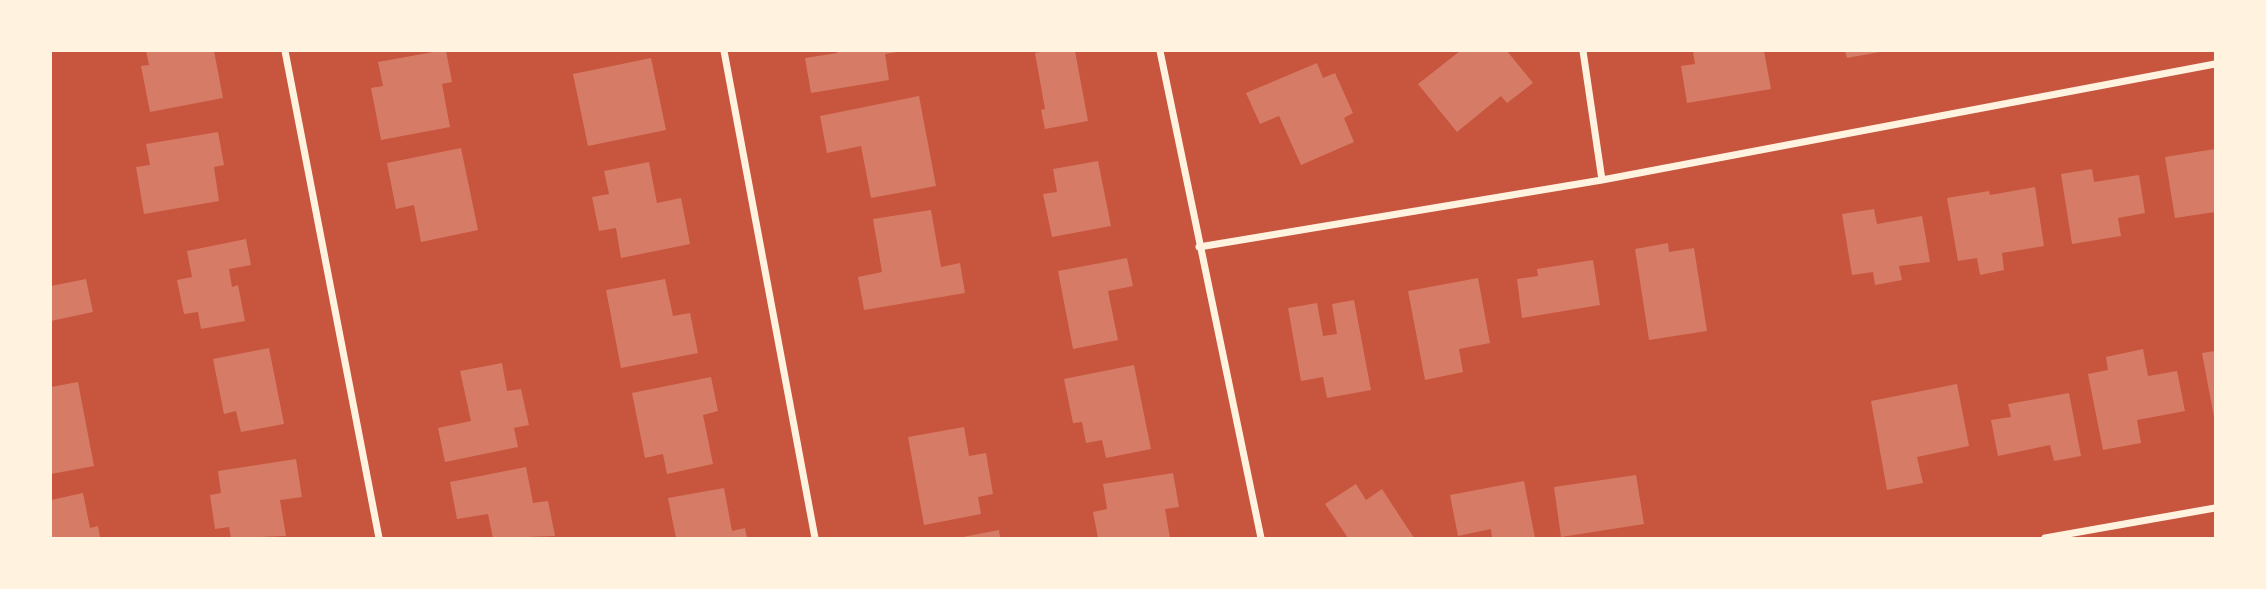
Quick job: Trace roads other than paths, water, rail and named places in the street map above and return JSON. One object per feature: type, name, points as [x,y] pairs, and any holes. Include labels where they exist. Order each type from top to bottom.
[{"type":"street","points":[[285,51],[379,538]]},
{"type":"street","points":[[724,51],[814,538]]},
{"type":"street","points":[[1160,51],[1261,538]]},
{"type":"street","points":[[1583,51],[1602,180]]},
{"type":"street","points":[[1199,247],[1602,180],[2215,64]]},
{"type":"street","points":[[2045,538],[2215,508]]}]
